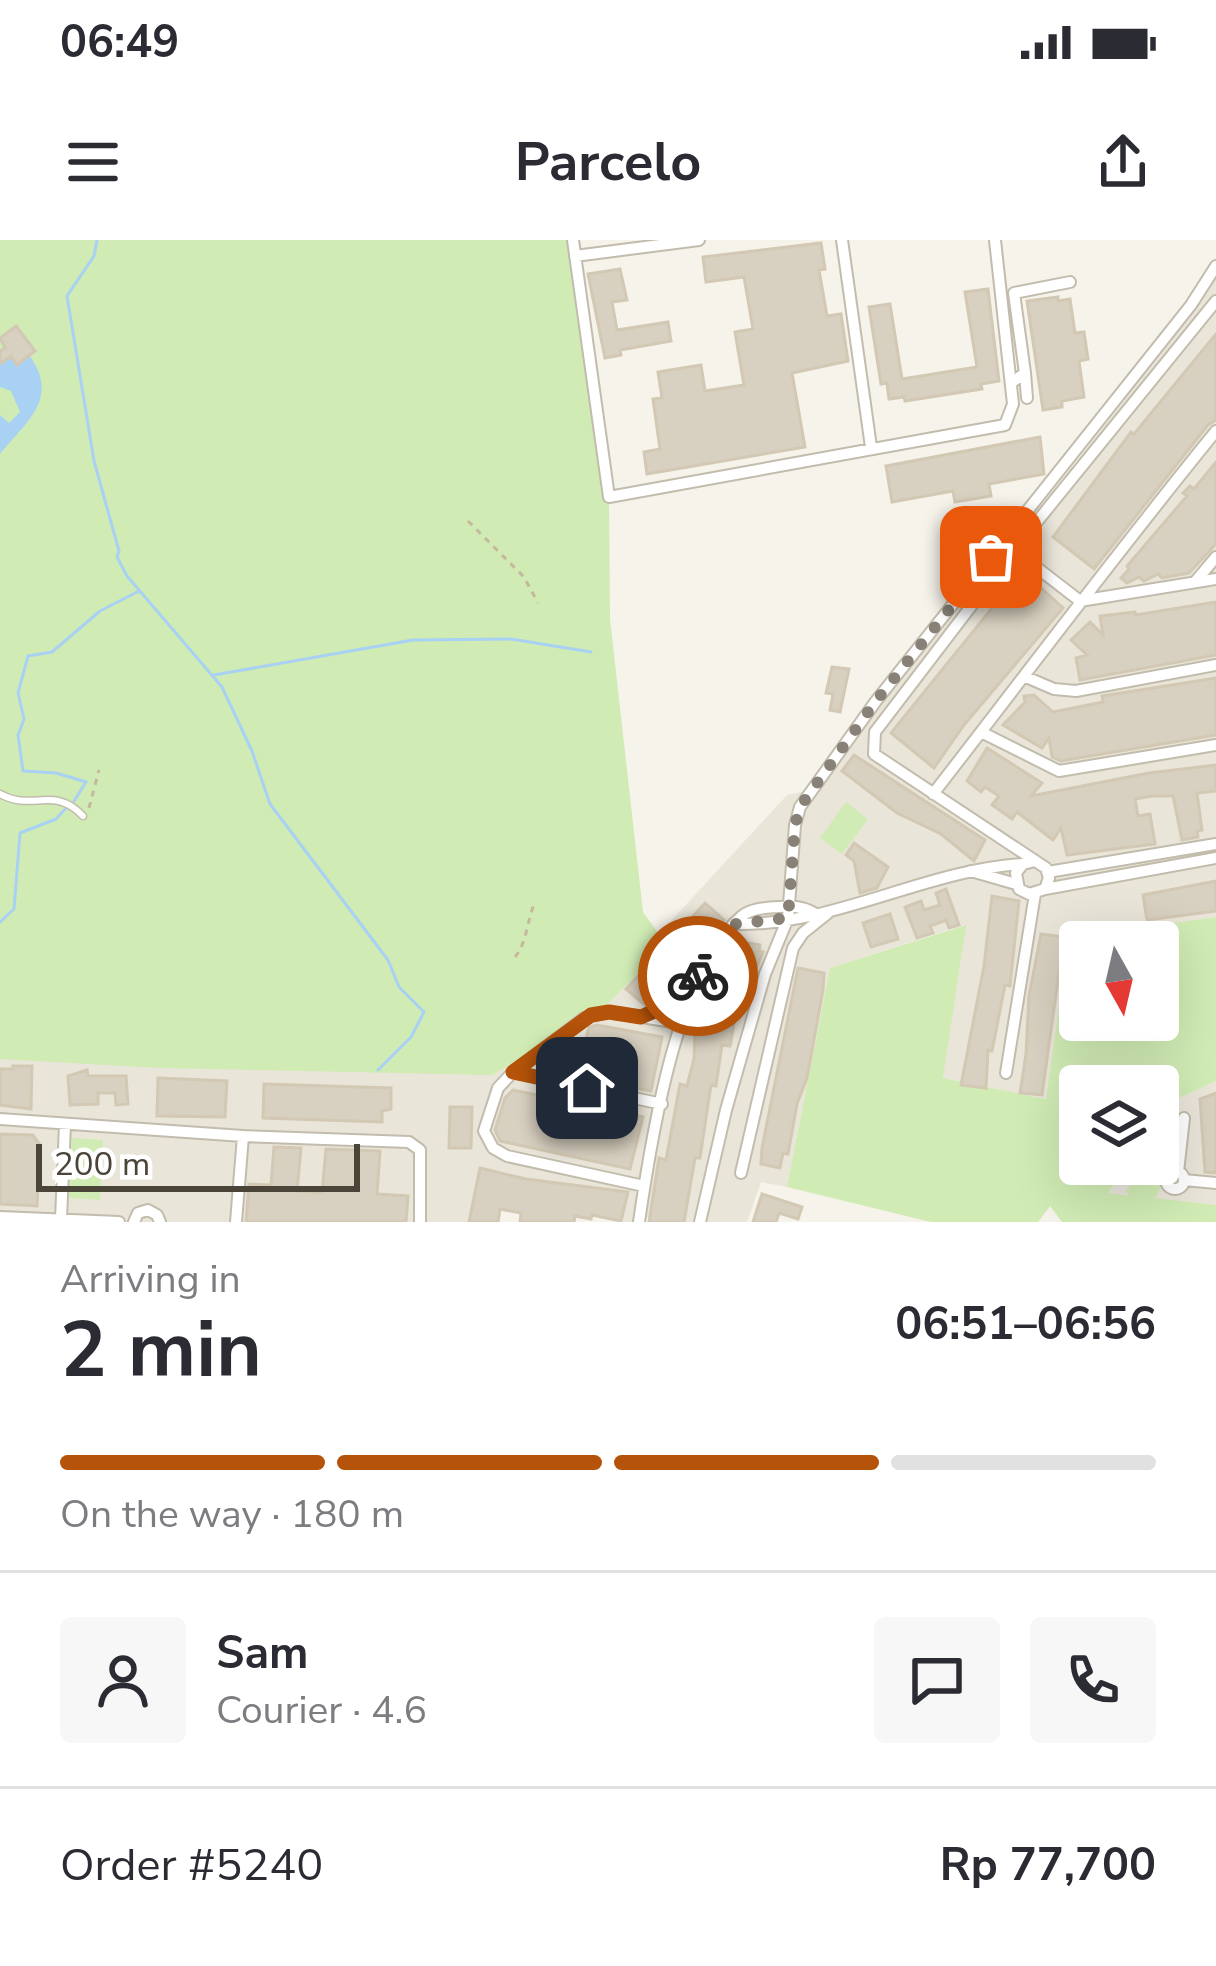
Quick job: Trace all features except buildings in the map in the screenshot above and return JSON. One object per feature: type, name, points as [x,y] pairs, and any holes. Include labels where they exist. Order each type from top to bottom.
[{"type":"street","points":[[573,240],[609,496],[1005,424],[1013,404],[995,240]]},
{"type":"street","points":[[575,256],[699,240]]},
{"type":"street","points":[[842,240],[872,447]]},
{"type":"street","points":[[700,1222],[765,974],[788,912],[800,807],[876,701],[1191,305],[1216,266]]},
{"type":"street","points":[[1028,398],[1014,293],[1070,282]]},
{"type":"street","points":[[1216,301],[1014,550],[875,732],[872,743],[874,754],[1048,872],[1216,844]]},
{"type":"street","points":[[1011,383],[1025,373]]},
{"type":"street","points":[[933,794],[1027,677],[1103,570],[1216,431]]},
{"type":"street","points":[[1014,550],[1080,601],[1216,580]]},
{"type":"street","points":[[1194,583],[1216,557]]},
{"type":"street","points":[[1103,570],[1129,595]]},
{"type":"street","points":[[1027,677],[1054,689],[1076,691],[1216,664]]},
{"type":"street","points":[[981,732],[1044,767],[1064,772],[1216,745]]},
{"type":"street","points":[[968,870],[1016,884],[1024,892],[1040,892],[1216,858]]},
{"type":"street","points":[[639,1222],[688,996],[735,924],[788,912],[828,913],[968,870],[1029,862]]},
{"type":"street","points":[[1016,884],[1016,872],[1029,862]]},
{"type":"street","points":[[1006,1072],[1040,892],[1048,872]]},
{"type":"street","points":[[741,1173],[794,948],[803,933],[828,913]]},
{"type":"street","points":[[641,1017],[688,996]]},
{"type":"street","points":[[644,1186],[507,1156],[488,1142],[484,1131],[491,1100],[513,1072],[591,1015],[609,1012],[680,1023]]},
{"type":"street","points":[[513,1072],[662,1104]]},
{"type":"street","points":[[1184,1118],[1181,1176],[1216,1183]]},
{"type":"street","points":[[0,1119],[243,1136],[396,1140],[416,1145],[423,1161],[420,1222]]},
{"type":"street","points":[[61,1219],[65,1124]]},
{"type":"street","points":[[236,1222],[243,1136]]},
{"type":"street","points":[[716,1151],[744,1159]]},
{"type":"street","points":[[134,1222],[148,1210],[160,1222]]},
{"type":"street","points":[[0,1217],[119,1222]]},
{"type":"lane","points":[[0,794],[16,802],[66,800],[83,815]]},
{"type":"path","points":[[468,521],[524,578],[538,603]]},
{"type":"path","points":[[83,815],[93,802],[99,770]]},
{"type":"path","points":[[515,957],[522,949],[525,923],[536,902]]},
{"type":"shaded area","points":[[1216,277],[1216,917],[1179,922],[1059,921],[1059,1011],[1047,1099],[943,1078],[964,925],[830,968],[787,1187],[761,1182],[747,1222],[666,1222],[647,1217],[645,1222],[620,1222],[555,1207],[473,1203],[472,1222],[0,1222],[0,1054],[635,977],[659,934],[787,795],[811,790],[1193,312]]},
{"type":"shaded area","points":[[1216,1081],[1216,1205],[1109,1194],[1114,1185],[1179,1185],[1179,1098]]},
{"type":"green space","points":[[0,240],[573,240],[609,497],[610,619],[643,912],[659,934],[635,977],[593,1017],[492,1075],[160,1068],[0,1059]]},
{"type":"green space","points":[[846,802],[868,819],[842,854],[820,838]]},
{"type":"green space","points":[[1216,917],[1216,1081],[1179,1098],[1179,1065],[1059,1065],[1059,1185],[1113,1185],[1109,1193],[1130,1196],[1126,1192],[1130,1185],[1162,1185],[1155,1198],[1216,1205],[1216,1222],[1062,1222],[1050,1206],[1038,1222],[931,1222],[787,1187],[830,968],[966,925],[943,1078],[1046,1099],[1059,1007],[1059,1041],[1179,1041],[1179,922]]},
{"type":"green space","points":[[72,1138],[103,1140],[100,1200],[69,1198]]},
{"type":"water","points":[[29,355],[38,370],[41,396],[30,419],[0,454],[0,415],[9,423],[20,412],[11,391],[0,387],[0,364],[11,357],[17,364]]},
{"type":"waterway","points":[[97,240],[94,256],[67,296],[94,461],[117,557],[127,576],[222,687],[270,804],[388,960],[399,987],[424,1012],[411,1037],[378,1070]]},
{"type":"waterway","points":[[74,801],[86,782],[56,773],[23,771],[18,735],[24,719],[18,693],[28,656],[52,652],[100,611],[139,591]]},
{"type":"waterway","points":[[214,675],[413,640],[511,639],[591,652]]},
{"type":"waterway","points":[[0,922],[14,909],[20,833],[56,819],[68,806]]},
{"type":"way so far","points":[[698,976],[735,924],[788,918],[800,807],[876,701],[991,557]]},
{"type":"route","points":[[587,1088],[513,1072],[591,1015],[609,1012],[641,1017],[688,996],[698,976]]}]
